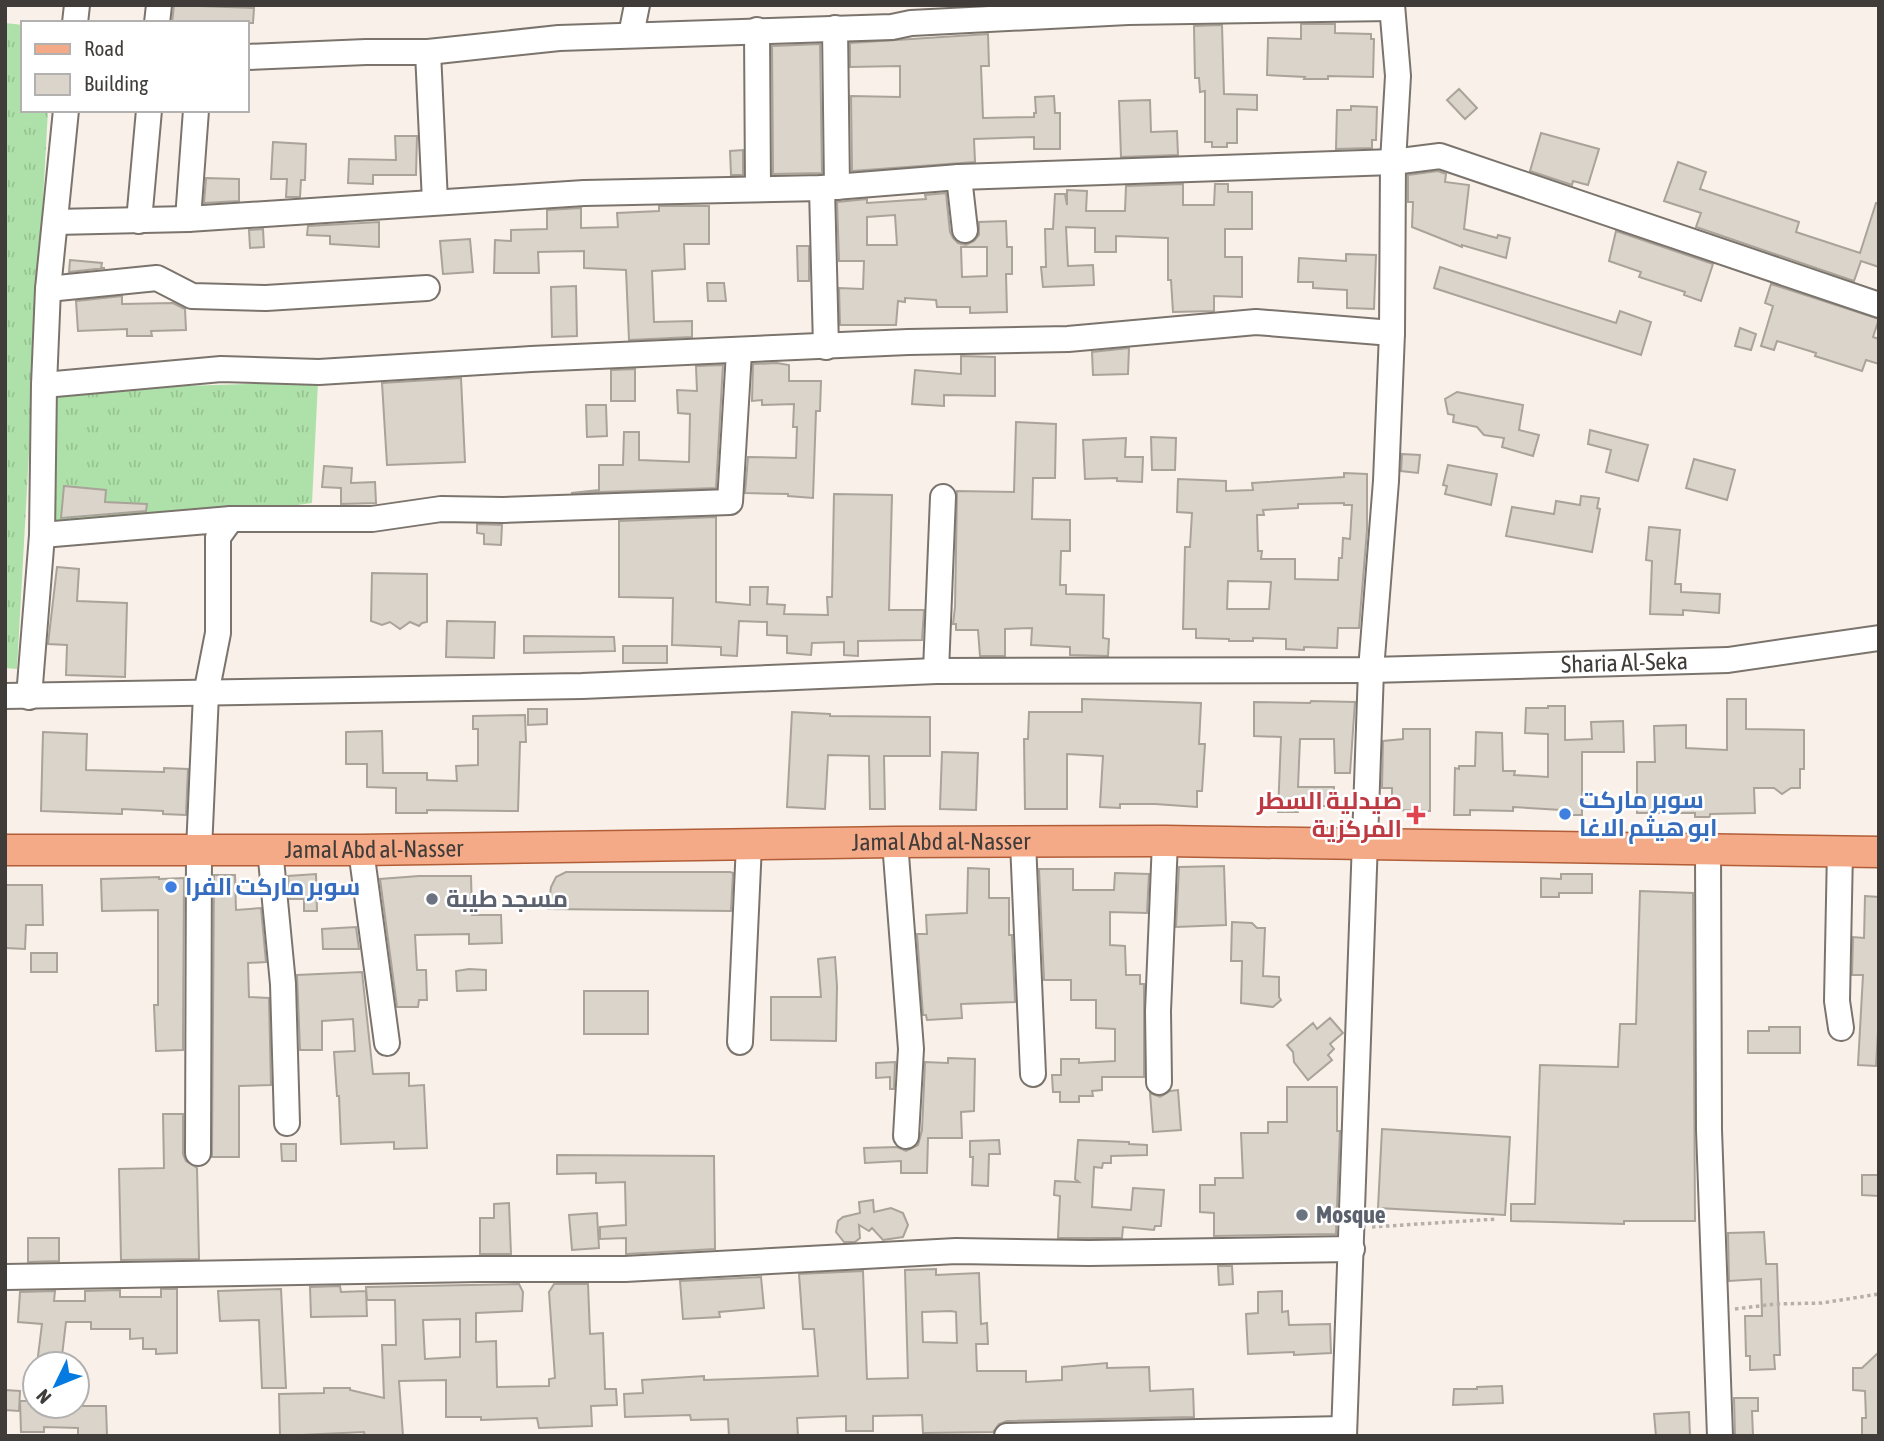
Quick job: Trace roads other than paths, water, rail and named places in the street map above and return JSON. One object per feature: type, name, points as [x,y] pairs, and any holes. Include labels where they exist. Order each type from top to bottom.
[{"type":"main road","name":"Jamal Abd al-Nasser","points":[[5,850],[361,850],[1165,841],[1879,852]]},
{"type":"street","points":[[631,35],[637,5]]},
{"type":"street","points":[[248,57],[428,52],[559,38],[835,29],[1128,12],[1392,6],[1398,76],[1393,162],[1392,333],[1386,481],[1371,670],[1344,1432],[1007,1436]]},
{"type":"street","points":[[826,347],[835,29]]},
{"type":"street","points":[[757,30],[758,189]]},
{"type":"street","points":[[428,52],[435,202]]},
{"type":"street","points":[[17,697],[42,535],[48,289],[66,112]]},
{"type":"street","points":[[139,220],[149,112]]},
{"type":"street","points":[[188,219],[196,112]]},
{"type":"street","points":[[55,222],[188,219],[584,193],[829,187],[959,177],[1393,162],[1440,156],[1879,305]]},
{"type":"street","points":[[959,177],[965,230]]},
{"type":"street","points":[[48,289],[157,278],[192,296],[266,298],[427,288]]},
{"type":"street","points":[[44,385],[221,369],[319,372],[531,359],[1068,339],[1256,323],[1392,333]]},
{"type":"street","points":[[42,535],[231,519],[372,519],[440,509],[503,510],[730,502],[739,352]]},
{"type":"street","points":[[936,671],[943,497]]},
{"type":"street","points":[[198,1153],[199,850],[206,694],[218,633],[218,537],[231,519]]},
{"type":"street","name":"Sharia Al-Seka","points":[[17,697],[582,686],[936,671],[1371,670],[1728,660],[1879,638]]},
{"type":"street","points":[[1159,1082],[1158,1011],[1165,841]]},
{"type":"street","points":[[895,842],[911,1049],[906,1136]]},
{"type":"street","points":[[1023,842],[1033,1074]]},
{"type":"street","points":[[740,1042],[749,844]]},
{"type":"street","points":[[270,849],[283,984],[287,1123]]},
{"type":"street","points":[[361,850],[387,1043]]},
{"type":"street","points":[[1708,850],[1709,1130],[1720,1436]]},
{"type":"street","points":[[1840,850],[1837,1001],[1840,1028]]},
{"type":"street","points":[[5,1277],[625,1269],[956,1251],[1089,1253],[1352,1239]]},
{"type":"place","name":"سوبر ماركت ابو هيثم الاغا","points":[[1565,814]]},
{"type":"place","name":"صيدلية السطر المركزية","points":[[1416,815]]},
{"type":"place","name":"سوبر ماركت الفرا","points":[[171,887]]},
{"type":"place","name":"مسجد طيبة","points":[[432,899]]},
{"type":"place","name":"Mosque","points":[[1302,1215]]}]
